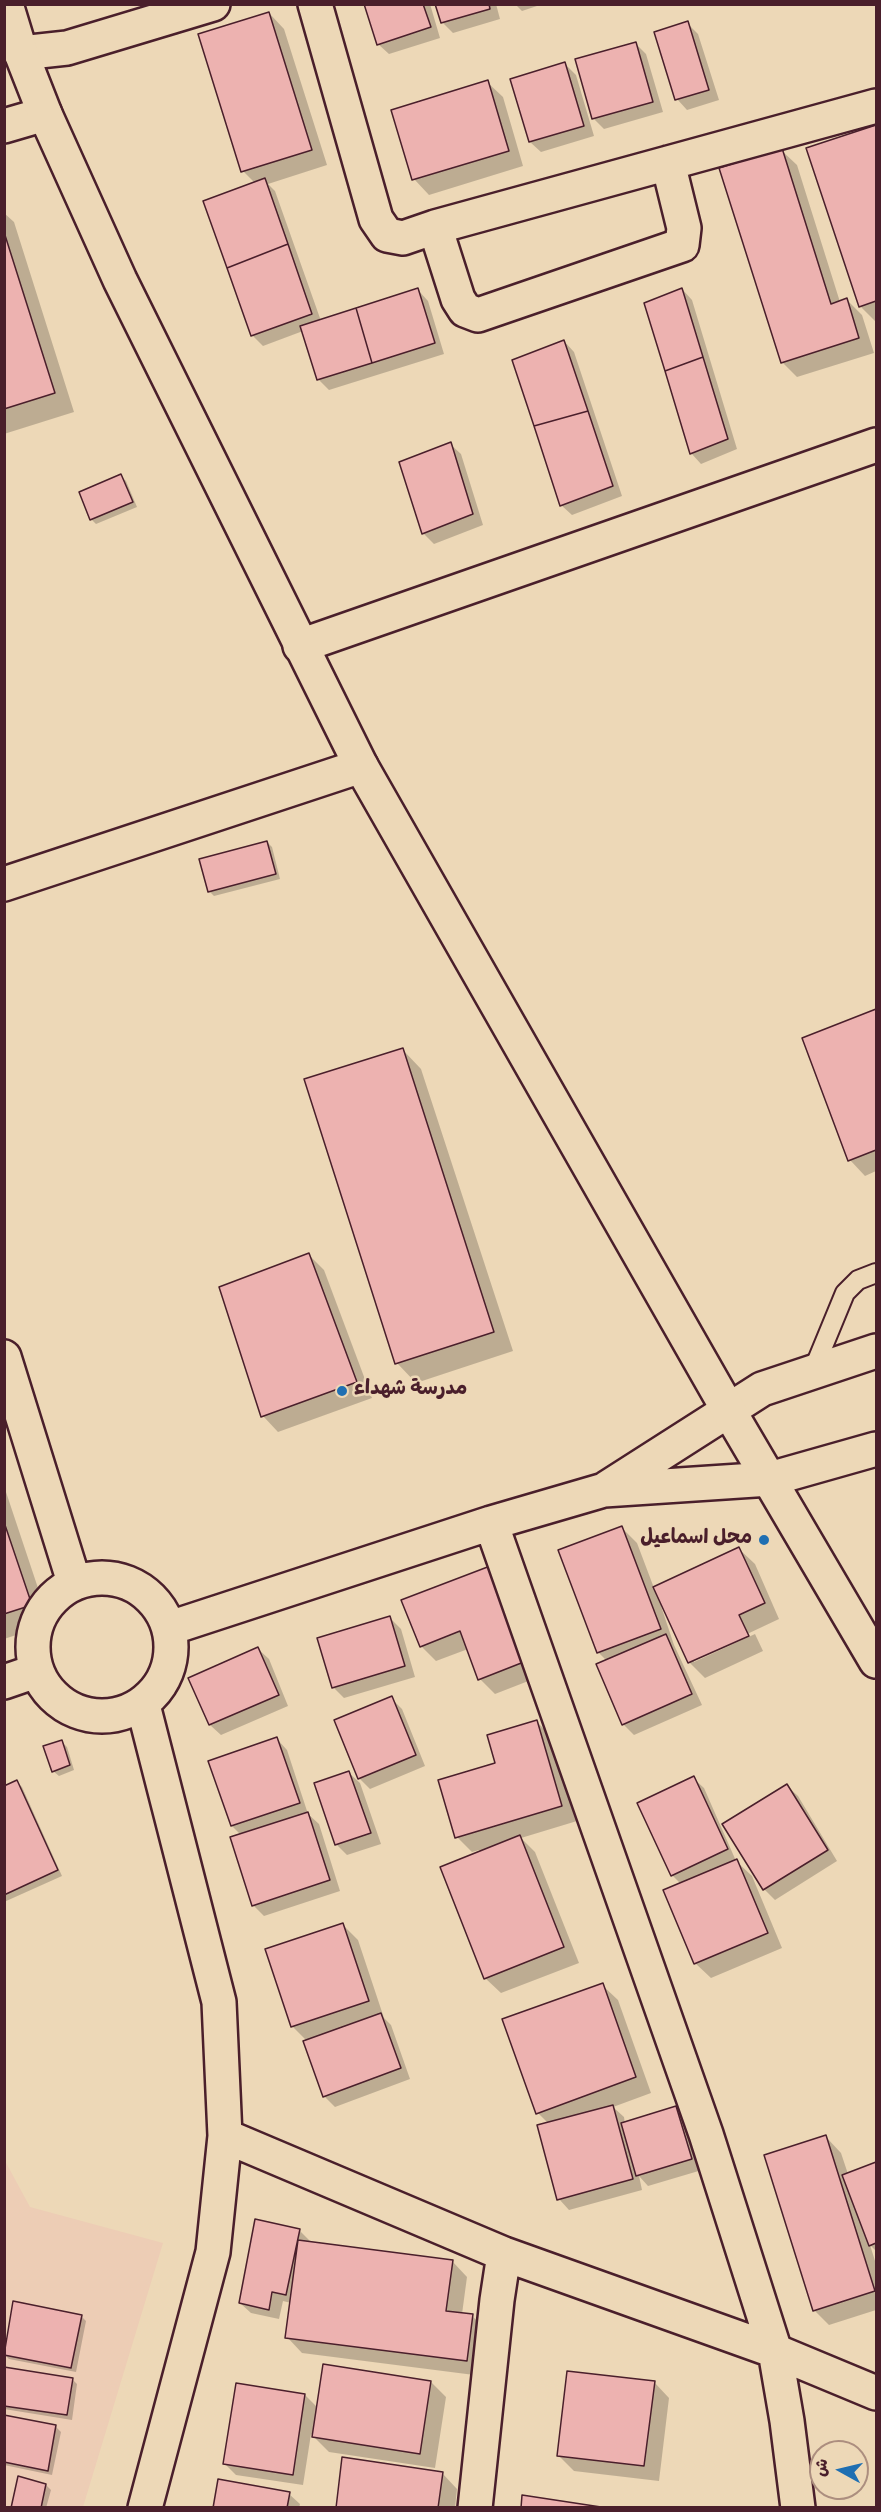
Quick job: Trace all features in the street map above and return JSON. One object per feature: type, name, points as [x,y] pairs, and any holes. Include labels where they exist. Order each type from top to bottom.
[{"type":"street","points":[[6,4],[21,53],[45,114],[120,280],[361,766],[729,1411],[876,1661]]},
{"type":"street","points":[[21,53],[67,48],[213,4]]},
{"type":"street","points":[[315,4],[376,219],[387,235],[403,238],[435,227],[876,106]]},
{"type":"street","points":[[4,126],[45,114]]},
{"type":"street","points":[[435,227],[458,298],[465,310],[478,315],[682,245],[684,228],[669,163]]},
{"type":"street","points":[[300,646],[876,445]]},
{"type":"street","points":[[4,884],[361,766]]},
{"type":"street","points":[[604,1490],[762,1389],[876,1351]]},
{"type":"street","points":[[4,1357],[74,1582]]},
{"type":"street","points":[[170,1628],[491,1523],[604,1490],[770,1479],[876,1449]]},
{"type":"street","points":[[491,1523],[706,2134],[775,2351],[798,2508]]},
{"type":"street","points":[[114,1577],[149,1594],[170,1628],[169,1671],[143,1705],[102,1718],[62,1705],[36,1671],[33,1636],[46,1604],[74,1582],[114,1577]]},
{"type":"street","points":[[4,1682],[36,1671]]},
{"type":"street","points":[[143,1705],[219,2002],[225,2136],[213,2252],[145,2508]]},
{"type":"street","points":[[225,2136],[504,2254],[775,2351],[876,2393]]},
{"type":"street","points":[[475,2508],[504,2254]]},
{"type":"lane","points":[[812,1373],[845,1293],[858,1280],[876,1273]]},
{"type":"shaded area","points":[[4,2159],[30,2207],[163,2243],[83,2507],[5,2507]]},
{"type":"building","points":[[364,4],[423,4],[431,27],[377,45]]},
{"type":"building","points":[[435,4],[489,4],[490,9],[441,23]]},
{"type":"building","points":[[269,12],[312,150],[241,172],[198,34]]},
{"type":"building","points":[[688,21],[709,90],[675,100],[654,32]]},
{"type":"building","points":[[636,42],[653,102],[592,119],[575,59]]},
{"type":"building","points":[[565,62],[584,126],[529,142],[510,79]]},
{"type":"building","points":[[488,80],[509,151],[412,180],[391,110]]},
{"type":"building","points":[[876,125],[876,301],[859,307],[806,148]]},
{"type":"building","points":[[782,148],[831,304],[847,298],[859,338],[781,363],[719,168]]},
{"type":"building","points":[[265,178],[288,244],[227,268],[203,201]]},
{"type":"building","points":[[4,232],[55,393],[4,409]]},
{"type":"building","points":[[288,244],[312,314],[251,336],[227,268]]},
{"type":"building","points":[[418,288],[435,343],[372,363],[356,308]]},
{"type":"building","points":[[682,288],[703,357],[665,371],[644,303]]},
{"type":"building","points":[[356,308],[372,363],[317,380],[300,326]]},
{"type":"building","points":[[564,340],[588,411],[534,426],[512,360]]},
{"type":"building","points":[[703,357],[728,439],[690,454],[665,371]]},
{"type":"building","points":[[588,411],[613,486],[560,506],[534,426]]},
{"type":"building","points":[[451,442],[473,514],[422,534],[399,462]]},
{"type":"building","points":[[121,474],[133,502],[90,520],[79,492]]},
{"type":"building","points":[[267,841],[276,874],[208,892],[199,859]]},
{"type":"building","points":[[876,1009],[876,1150],[848,1161],[802,1038]]},
{"type":"building","points":[[403,1048],[494,1332],[395,1364],[304,1079]]},
{"type":"building","points":[[309,1253],[357,1382],[261,1417],[219,1287]]},
{"type":"building","points":[[4,1522],[32,1605],[4,1614]]},
{"type":"building","points":[[622,1526],[661,1629],[597,1653],[558,1550]]},
{"type":"building","points":[[739,1547],[765,1603],[739,1615],[749,1636],[688,1663],[653,1587]]},
{"type":"building","points":[[498,1563],[534,1658],[478,1680],[460,1631],[420,1647],[401,1600]]},
{"type":"building","points":[[390,1616],[405,1666],[332,1688],[317,1638]]},
{"type":"building","points":[[666,1634],[692,1694],[622,1725],[596,1664]]},
{"type":"building","points":[[258,1647],[279,1695],[209,1725],[188,1678]]},
{"type":"building","points":[[392,1696],[416,1755],[358,1779],[334,1720]]},
{"type":"building","points":[[537,1720],[562,1806],[455,1838],[438,1780],[495,1763],[487,1735]]},
{"type":"building","points":[[277,1737],[300,1803],[231,1826],[208,1761]]},
{"type":"building","points":[[62,1740],[70,1765],[52,1772],[43,1746]]},
{"type":"building","points":[[349,1771],[371,1833],[335,1845],[314,1783]]},
{"type":"building","points":[[694,1776],[728,1849],[671,1876],[637,1803]]},
{"type":"building","points":[[17,1780],[58,1870],[4,1895],[4,1786]]},
{"type":"building","points":[[787,1784],[828,1850],[763,1890],[722,1824]]},
{"type":"building","points":[[308,1812],[330,1880],[252,1906],[230,1837]]},
{"type":"building","points":[[520,1835],[564,1947],[484,1979],[440,1867]]},
{"type":"building","points":[[737,1859],[768,1933],[694,1964],[663,1890]]},
{"type":"building","points":[[343,1923],[369,2001],[291,2027],[265,1949]]},
{"type":"building","points":[[603,1983],[636,2077],[536,2114],[502,2019]]},
{"type":"building","points":[[381,2013],[401,2068],[323,2097],[303,2041]]},
{"type":"building","points":[[613,2105],[633,2179],[557,2200],[537,2125]]},
{"type":"building","points":[[676,2106],[692,2159],[636,2176],[621,2123]]},
{"type":"building","points":[[826,2135],[875,2291],[813,2311],[764,2155]]},
{"type":"building","points":[[876,2162],[876,2243],[869,2246],[842,2175]]},
{"type":"building","points":[[255,2219],[300,2229],[286,2295],[272,2292],[269,2310],[239,2303]]},
{"type":"building","points":[[298,2240],[453,2260],[446,2311],[473,2314],[467,2361],[285,2338]]},
{"type":"building","points":[[13,2301],[82,2315],[71,2368],[4,2355]]},
{"type":"building","points":[[323,2364],[431,2381],[420,2454],[312,2437]]},
{"type":"building","points":[[4,2367],[73,2378],[67,2415],[4,2406]]},
{"type":"building","points":[[567,2371],[655,2381],[644,2466],[557,2456]]},
{"type":"building","points":[[236,2383],[305,2394],[293,2475],[223,2464]]},
{"type":"building","points":[[4,2415],[56,2425],[48,2471],[4,2462]]},
{"type":"building","points":[[342,2457],[443,2472],[438,2508],[336,2508]]},
{"type":"building","points":[[18,2476],[46,2484],[41,2508],[11,2508]]},
{"type":"building","points":[[218,2479],[290,2492],[287,2508],[213,2508]]},
{"type":"building","points":[[522,2495],[601,2507],[521,2508]]},
{"type":"place","name":"مدرسة شهداء","points":[[342,1391]]},
{"type":"place","name":"محل اسماعيل","points":[[764,1540]]}]
